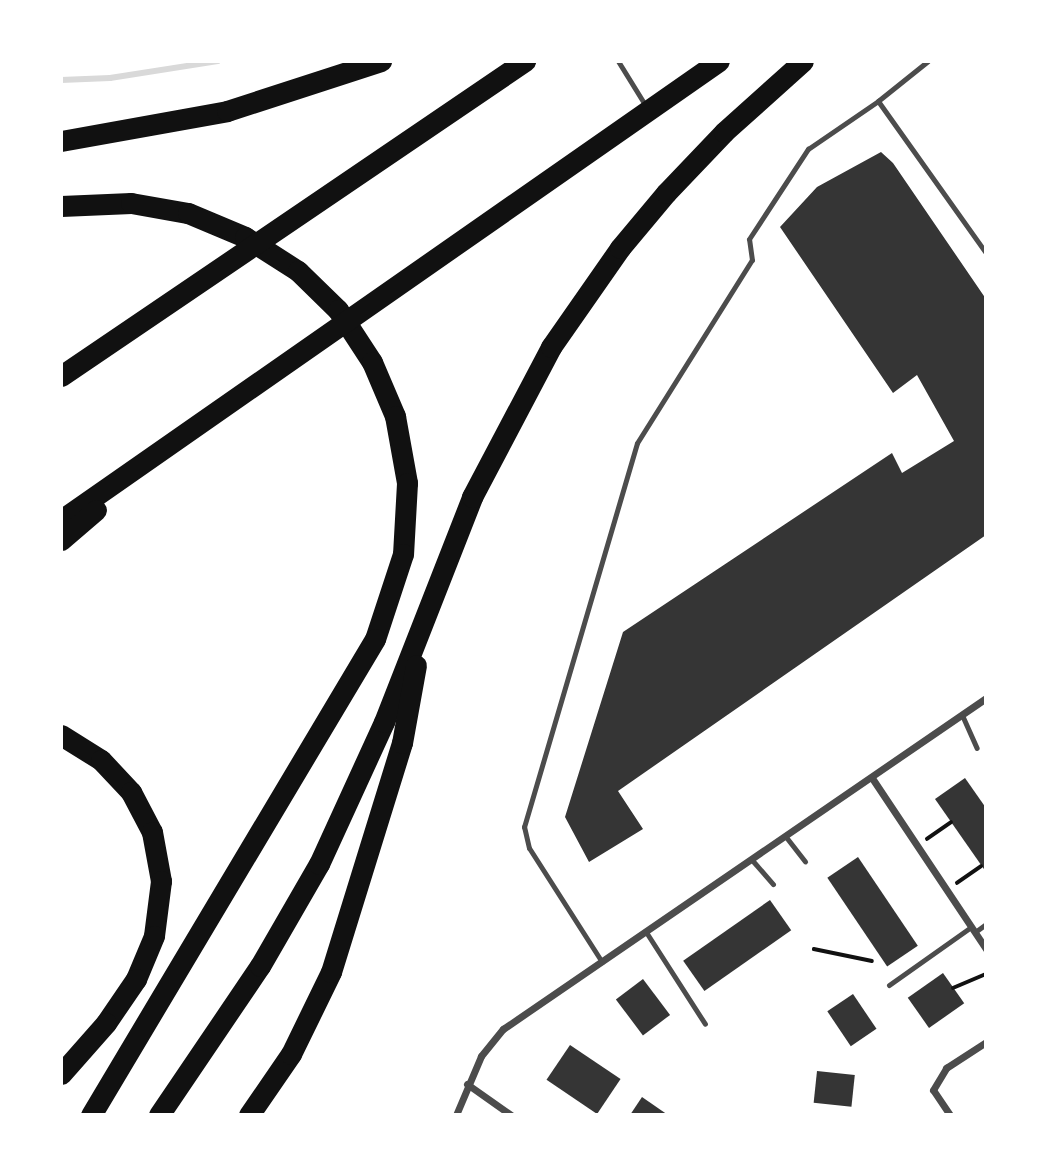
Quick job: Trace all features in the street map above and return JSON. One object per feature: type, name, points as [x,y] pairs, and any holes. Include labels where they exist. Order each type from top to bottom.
[{"type":"highway","points":[[61,141],[227,111],[381,61]]},
{"type":"highway","points":[[61,376],[525,61]]},
{"type":"highway","points":[[61,520],[719,61]]},
{"type":"highway","points":[[159,1115],[254,975],[319,864],[370,755],[427,608],[513,413],[589,290],[692,164],[803,61]]},
{"type":"highway","points":[[61,206],[124,203],[188,214],[245,237],[304,277],[353,330],[381,381],[400,435],[407,507],[403,554],[384,617],[355,677],[91,1115]]},
{"type":"highway","points":[[61,540],[179,437]]},
{"type":"highway","points":[[249,1115],[305,1030],[342,941],[402,743],[427,608]]},
{"type":"highway","points":[[61,735],[102,760],[131,792],[152,832],[161,881],[154,936],[136,979],[106,1023],[61,1074]]},
{"type":"street","points":[[456,1115],[467,1084],[503,1029],[986,698]]},
{"type":"street","points":[[872,778],[986,949]]},
{"type":"street","points":[[950,1115],[933,1090],[946,1068],[986,1042]]},
{"type":"street","points":[[467,1084],[511,1115]]},
{"type":"lane","points":[[618,61],[648,110]]},
{"type":"lane","points":[[602,961],[529,848],[524,827],[637,443],[752,260],[749,239],[807,149],[877,101],[928,61]]},
{"type":"lane","points":[[877,101],[986,253]]},
{"type":"lane","points":[[962,715],[978,748]]},
{"type":"lane","points":[[786,837],[805,861]]},
{"type":"lane","points":[[752,860],[773,884]]},
{"type":"lane","points":[[888,985],[986,924]]},
{"type":"lane","points":[[646,932],[705,1024]]},
{"type":"path","points":[[917,846],[951,822]]},
{"type":"path","points":[[946,890],[981,866]]},
{"type":"path","points":[[814,949],[873,961]]},
{"type":"path","points":[[953,988],[986,974]]},
{"type":"building","points":[[881,152],[893,163],[986,299],[986,535],[618,791],[643,829],[589,862],[565,817],[623,632],[892,453],[902,473],[954,441],[917,375],[893,393],[780,227],[817,187]]},
{"type":"building","points":[[965,778],[986,808],[986,872],[935,799]]},
{"type":"building","points":[[858,857],[918,946],[887,966],[827,878]]},
{"type":"building","points":[[770,900],[791,930],[704,991],[683,961]]},
{"type":"building","points":[[943,973],[964,1003],[929,1028],[908,998]]},
{"type":"building","points":[[643,979],[670,1015],[643,1035],[616,999]]},
{"type":"building","points":[[853,994],[876,1029],[851,1046],[827,1011]]},
{"type":"building","points":[[570,1045],[621,1079],[597,1114],[547,1080]]},
{"type":"building","points":[[817,1071],[855,1075],[851,1107],[814,1103]]},
{"type":"building","points":[[642,1097],[668,1115],[630,1115]]},
{"type":"waterway","points":[[61,80],[110,78],[218,61]]}]
